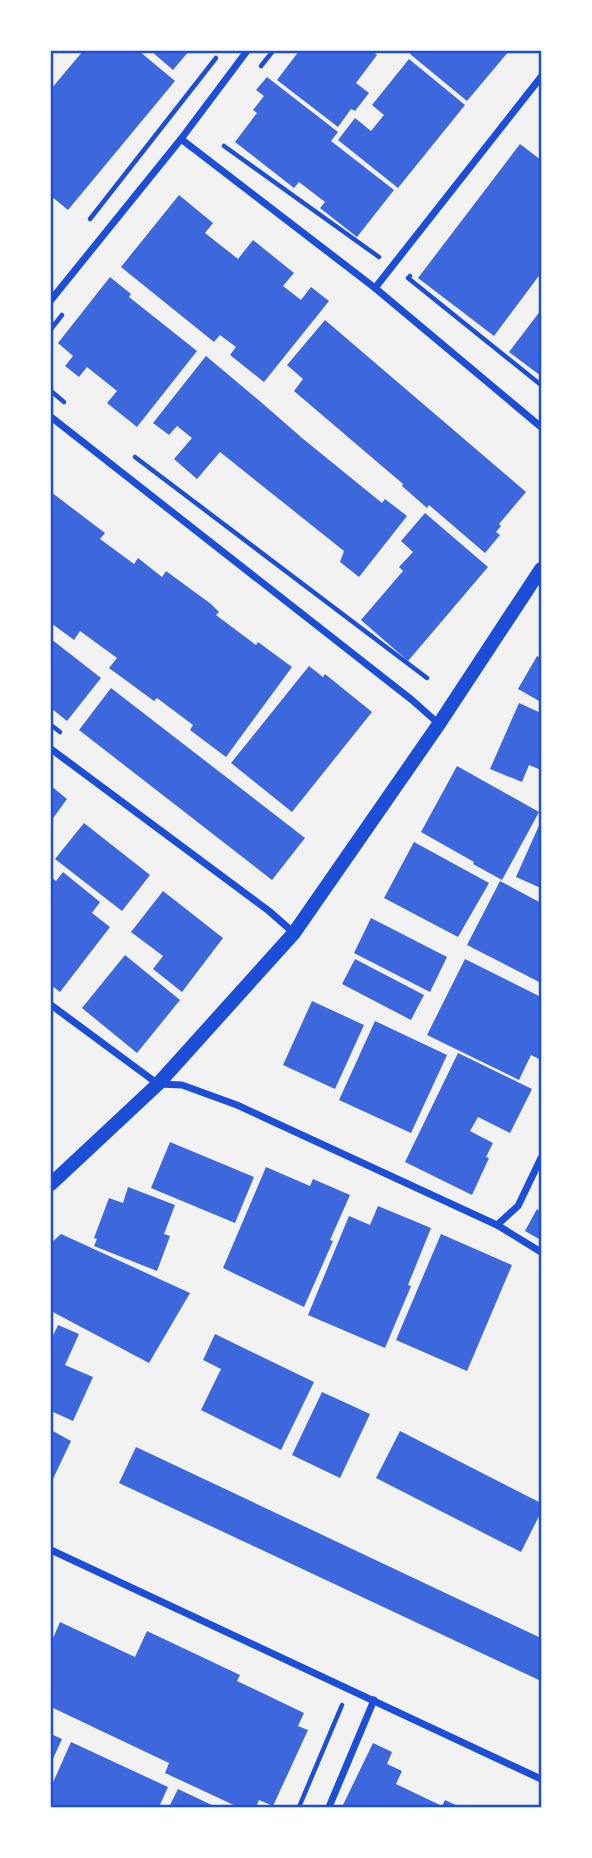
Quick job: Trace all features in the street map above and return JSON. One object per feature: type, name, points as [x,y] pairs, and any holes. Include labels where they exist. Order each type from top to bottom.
[{"type":"main road","points":[[51,1184],[158,1084],[294,933],[439,724],[541,569]]},
{"type":"street","points":[[51,300],[181,139],[247,51]]},
{"type":"street","points":[[375,288],[541,77]]},
{"type":"street","points":[[181,139],[375,288],[541,427]]},
{"type":"street","points":[[51,417],[401,691],[439,724]]},
{"type":"street","points":[[51,749],[269,911],[294,933]]},
{"type":"street","points":[[51,1004],[158,1084],[182,1085],[237,1105],[497,1225],[541,1252]]},
{"type":"street","points":[[497,1225],[518,1206],[541,1158]]},
{"type":"street","points":[[51,1550],[541,1779]]},
{"type":"street","points":[[329,1807],[374,1700]]},
{"type":"path","points":[[85,226],[222,51]]},
{"type":"path","points":[[217,141],[408,278],[541,385]]},
{"type":"path","points":[[408,278],[416,267]]},
{"type":"path","points":[[51,329],[67,308]]},
{"type":"path","points":[[51,391],[72,408]]},
{"type":"path","points":[[127,450],[427,678]]},
{"type":"path","points":[[299,1807],[349,1688]]},
{"type":"building","points":[[83,51],[139,51],[175,81],[68,210],[51,196],[51,89]]},
{"type":"building","points":[[151,51],[189,51],[173,70]]},
{"type":"building","points":[[299,51],[372,51],[377,55],[356,83],[369,93],[355,111],[351,109],[338,127],[277,80]]},
{"type":"building","points":[[412,51],[509,51],[467,101],[410,54]]},
{"type":"building","points":[[409,59],[465,105],[398,188],[338,140],[355,118],[371,131],[384,115],[372,105]]},
{"type":"building","points":[[267,77],[338,132],[331,141],[394,190],[357,237],[320,208],[325,202],[299,182],[294,188],[235,142],[257,113],[253,110],[264,96],[256,90]]},
{"type":"building","points":[[520,144],[541,160],[541,273],[494,336],[418,278]]},
{"type":"building","points":[[179,195],[213,223],[205,233],[238,259],[253,240],[294,273],[283,286],[301,300],[311,287],[329,301],[264,382],[230,355],[236,347],[220,335],[214,342],[121,267]]},
{"type":"building","points":[[110,277],[131,294],[129,297],[197,351],[137,427],[107,403],[117,391],[87,367],[79,377],[65,366],[73,356],[58,343]]},
{"type":"building","points":[[541,310],[541,376],[509,352]]},
{"type":"building","points":[[325,320],[526,492],[499,524],[501,526],[496,532],[500,535],[485,553],[429,505],[427,508],[402,486],[403,484],[294,391],[303,379],[287,365]]},
{"type":"building","points":[[206,356],[382,503],[385,499],[407,516],[359,577],[340,562],[344,551],[220,452],[197,479],[174,459],[192,438],[177,426],[169,435],[153,423]]},
{"type":"building","points":[[51,492],[105,533],[100,539],[134,564],[138,558],[162,577],[166,571],[211,604],[219,612],[216,615],[256,645],[258,642],[292,667],[226,757],[190,730],[193,725],[157,698],[154,701],[109,668],[117,658],[80,631],[74,640],[51,623]]},
{"type":"building","points":[[425,513],[488,567],[408,661],[361,620],[403,571],[399,567],[413,552],[401,541]]},
{"type":"building","points":[[51,639],[101,678],[67,721],[51,708]]},
{"type":"building","points":[[537,656],[541,658],[541,702],[518,689]]},
{"type":"building","points":[[309,666],[323,677],[325,674],[372,712],[292,812],[231,763]]},
{"type":"building","points":[[111,688],[305,838],[272,880],[79,730]]},
{"type":"building","points":[[519,703],[541,713],[541,770],[529,765],[522,782],[490,769]]},
{"type":"building","points":[[457,766],[539,812],[502,880],[421,832]]},
{"type":"building","points":[[51,786],[67,799],[51,821]]},
{"type":"building","points":[[541,821],[541,888],[516,877]]},
{"type":"building","points":[[84,823],[150,875],[122,911],[55,859]]},
{"type":"building","points":[[414,842],[489,883],[458,937],[384,898]]},
{"type":"building","points":[[63,872],[100,902],[92,913],[110,927],[60,992],[51,985],[51,877],[56,881]]},
{"type":"building","points":[[500,881],[541,903],[541,983],[467,945]]},
{"type":"building","points":[[163,891],[223,938],[182,992],[153,969],[163,956],[131,932]]},
{"type":"building","points":[[371,918],[447,957],[430,992],[354,953]]},
{"type":"building","points":[[125,955],[180,1000],[137,1053],[82,1008]]},
{"type":"building","points":[[355,959],[424,995],[411,1020],[342,984]]},
{"type":"building","points":[[465,959],[541,997],[541,1060],[531,1055],[519,1080],[427,1035]]},
{"type":"building","points":[[312,1001],[364,1025],[335,1089],[283,1065]]},
{"type":"building","points":[[375,1021],[447,1055],[411,1133],[339,1100]]},
{"type":"building","points":[[458,1053],[532,1089],[510,1133],[478,1117],[470,1131],[493,1143],[472,1195],[405,1162]]},
{"type":"building","points":[[170,1142],[254,1177],[235,1223],[151,1188]]},
{"type":"building","points":[[266,1167],[310,1186],[313,1179],[350,1195],[304,1307],[223,1268]]},
{"type":"building","points":[[128,1187],[175,1205],[164,1234],[170,1236],[157,1271],[94,1246],[97,1239],[94,1238],[109,1198],[123,1203]]},
{"type":"building","points":[[378,1206],[431,1228],[385,1348],[308,1315],[349,1216],[370,1225]]},
{"type":"building","points":[[537,1209],[541,1212],[541,1240],[525,1231]]},
{"type":"building","points":[[61,1234],[190,1293],[149,1363],[51,1311],[51,1243]]},
{"type":"building","points":[[441,1234],[512,1265],[467,1371],[396,1340]]},
{"type":"building","points":[[58,1325],[79,1334],[65,1365],[93,1377],[73,1421],[51,1411],[51,1340]]},
{"type":"building","points":[[215,1334],[314,1382],[281,1450],[201,1410],[221,1369],[203,1360]]},
{"type":"building","points":[[322,1392],[370,1414],[340,1478],[292,1455]]},
{"type":"building","points":[[51,1430],[71,1441],[51,1483]]},
{"type":"building","points":[[400,1431],[541,1503],[541,1512],[521,1552],[376,1478]]},
{"type":"building","points":[[136,1447],[541,1638],[541,1681],[119,1483]]},
{"type":"building","points":[[60,1622],[135,1657],[147,1631],[240,1675],[237,1681],[304,1713],[298,1726],[308,1730],[273,1806],[259,1800],[256,1807],[238,1807],[165,1773],[169,1763],[51,1707],[51,1643]]},
{"type":"building","points":[[51,1734],[62,1739],[51,1763]]},
{"type":"building","points":[[71,1742],[168,1787],[159,1807],[51,1807],[51,1787]]},
{"type":"building","points":[[373,1743],[392,1752],[387,1764],[402,1771],[396,1784],[442,1806],[445,1800],[460,1807],[342,1807]]},
{"type":"building","points":[[178,1789],[216,1807],[169,1807]]}]
